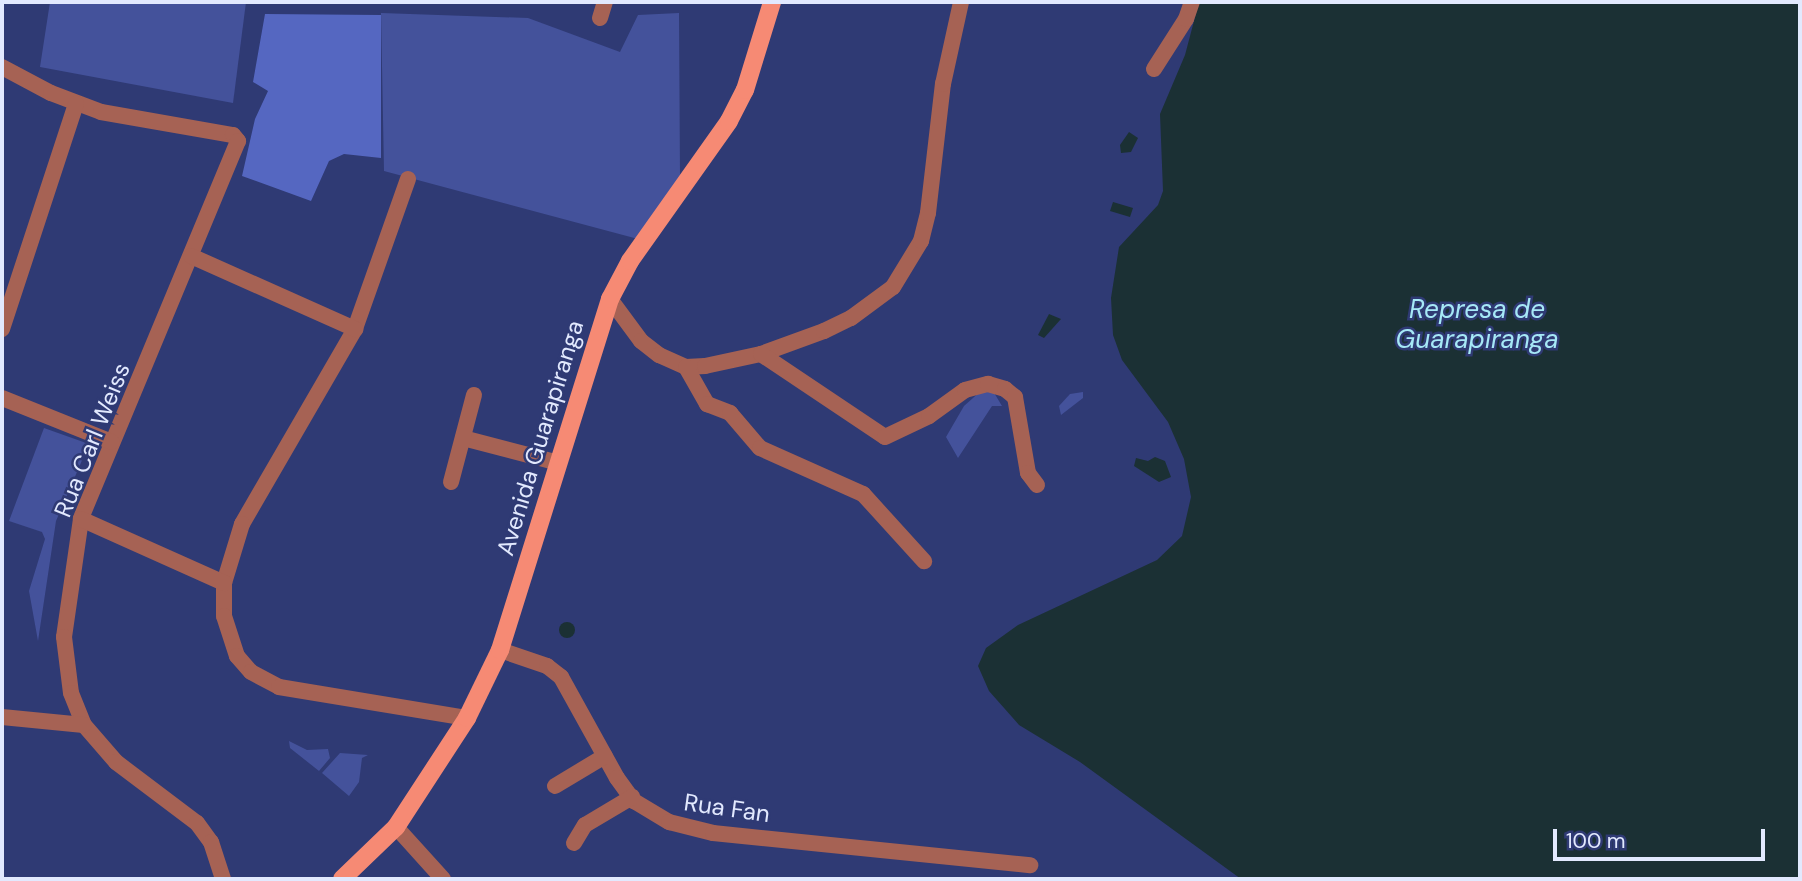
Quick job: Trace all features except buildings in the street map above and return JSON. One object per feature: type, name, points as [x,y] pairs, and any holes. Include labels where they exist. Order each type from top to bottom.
[{"type":"main road","name":"Avenida Guarapiranga","points":[[342,879],[396,827],[467,719],[500,650],[610,299],[630,261],[729,121],[745,90],[772,2]]},
{"type":"street","points":[[600,18],[605,2]]},
{"type":"street","points":[[610,299],[641,341],[659,355],[686,366],[761,354],[851,318],[893,287],[908,266],[928,214],[943,84],[961,2]]},
{"type":"street","points":[[1154,69],[1186,19],[1192,2]]},
{"type":"street","points":[[2,67],[76,104],[6,306],[2,329]]},
{"type":"street","name":"Rua Carl Weiss","points":[[76,104],[233,135],[238,141],[81,519],[64,637],[71,693],[84,725],[116,762],[197,823],[211,842],[223,879]]},
{"type":"street","points":[[408,179],[355,329],[242,524],[225,583],[224,616],[229,638],[251,672],[279,687],[467,719]]},
{"type":"street","points":[[191,256],[355,329]]},
{"type":"street","points":[[761,354],[885,437],[929,416],[965,390],[988,384],[1005,389],[1015,397],[1028,473],[1037,485]]},
{"type":"street","points":[[686,366],[707,404],[730,413],[760,448],[863,494],[924,561]]},
{"type":"street","points":[[451,482],[474,395]]},
{"type":"street","points":[[2,398],[112,442]]},
{"type":"street","points":[[463,438],[559,463]]},
{"type":"street","points":[[81,519],[225,583]]},
{"type":"street","name":"Rua Fan","points":[[500,650],[547,666],[561,677],[605,756],[632,797],[660,818],[713,833],[1030,865]]},
{"type":"street","points":[[2,717],[84,725]]},
{"type":"street","points":[[555,786],[605,756]]},
{"type":"street","points":[[574,843],[585,825],[632,797]]},
{"type":"street","points":[[396,827],[443,879]]},
{"type":"shaded area","points":[[50,2],[246,2],[233,103],[40,67]]},
{"type":"shaded area","points":[[381,13],[528,18],[620,52],[638,15],[679,13],[680,177],[638,239],[384,171]]},
{"type":"shaded area","points":[[265,14],[381,15],[381,158],[344,154],[329,161],[311,201],[242,176],[255,119],[268,91],[253,82]]},
{"type":"shaded area","points":[[982,390],[993,391],[1002,406],[992,406],[958,458],[946,437],[964,406]]},
{"type":"shaded area","points":[[1083,392],[1083,398],[1061,415],[1059,406],[1070,394]]},
{"type":"shaded area","points":[[44,428],[89,444],[56,521],[38,641],[29,591],[45,539],[42,532],[9,521]]},
{"type":"shaded area","points":[[289,741],[307,750],[328,749],[330,758],[319,771],[290,748]]},
{"type":"shaded area","points":[[340,753],[368,755],[362,758],[359,782],[349,796],[322,773]]},
{"type":"water","name":"Represa de Guarapiranga","points":[[1199,2],[1800,2],[1800,879],[1241,879],[1080,762],[1019,725],[989,691],[978,666],[986,648],[1018,625],[1157,560],[1182,536],[1191,497],[1184,459],[1168,422],[1122,360],[1113,335],[1111,298],[1119,247],[1158,205],[1163,191],[1160,114],[1185,55]]},
{"type":"water","points":[[1129,132],[1138,138],[1131,152],[1121,153],[1120,145]]},
{"type":"water","points":[[1113,202],[1133,208],[1130,217],[1110,211]]},
{"type":"water","points":[[1049,314],[1061,319],[1044,338],[1038,335]]},
{"type":"water","points":[[1155,457],[1165,461],[1171,477],[1159,482],[1134,466],[1136,458],[1148,461]]},
{"type":"water","points":[[564,622],[570,622],[575,630],[573,636],[564,638],[559,633],[559,627]]}]
